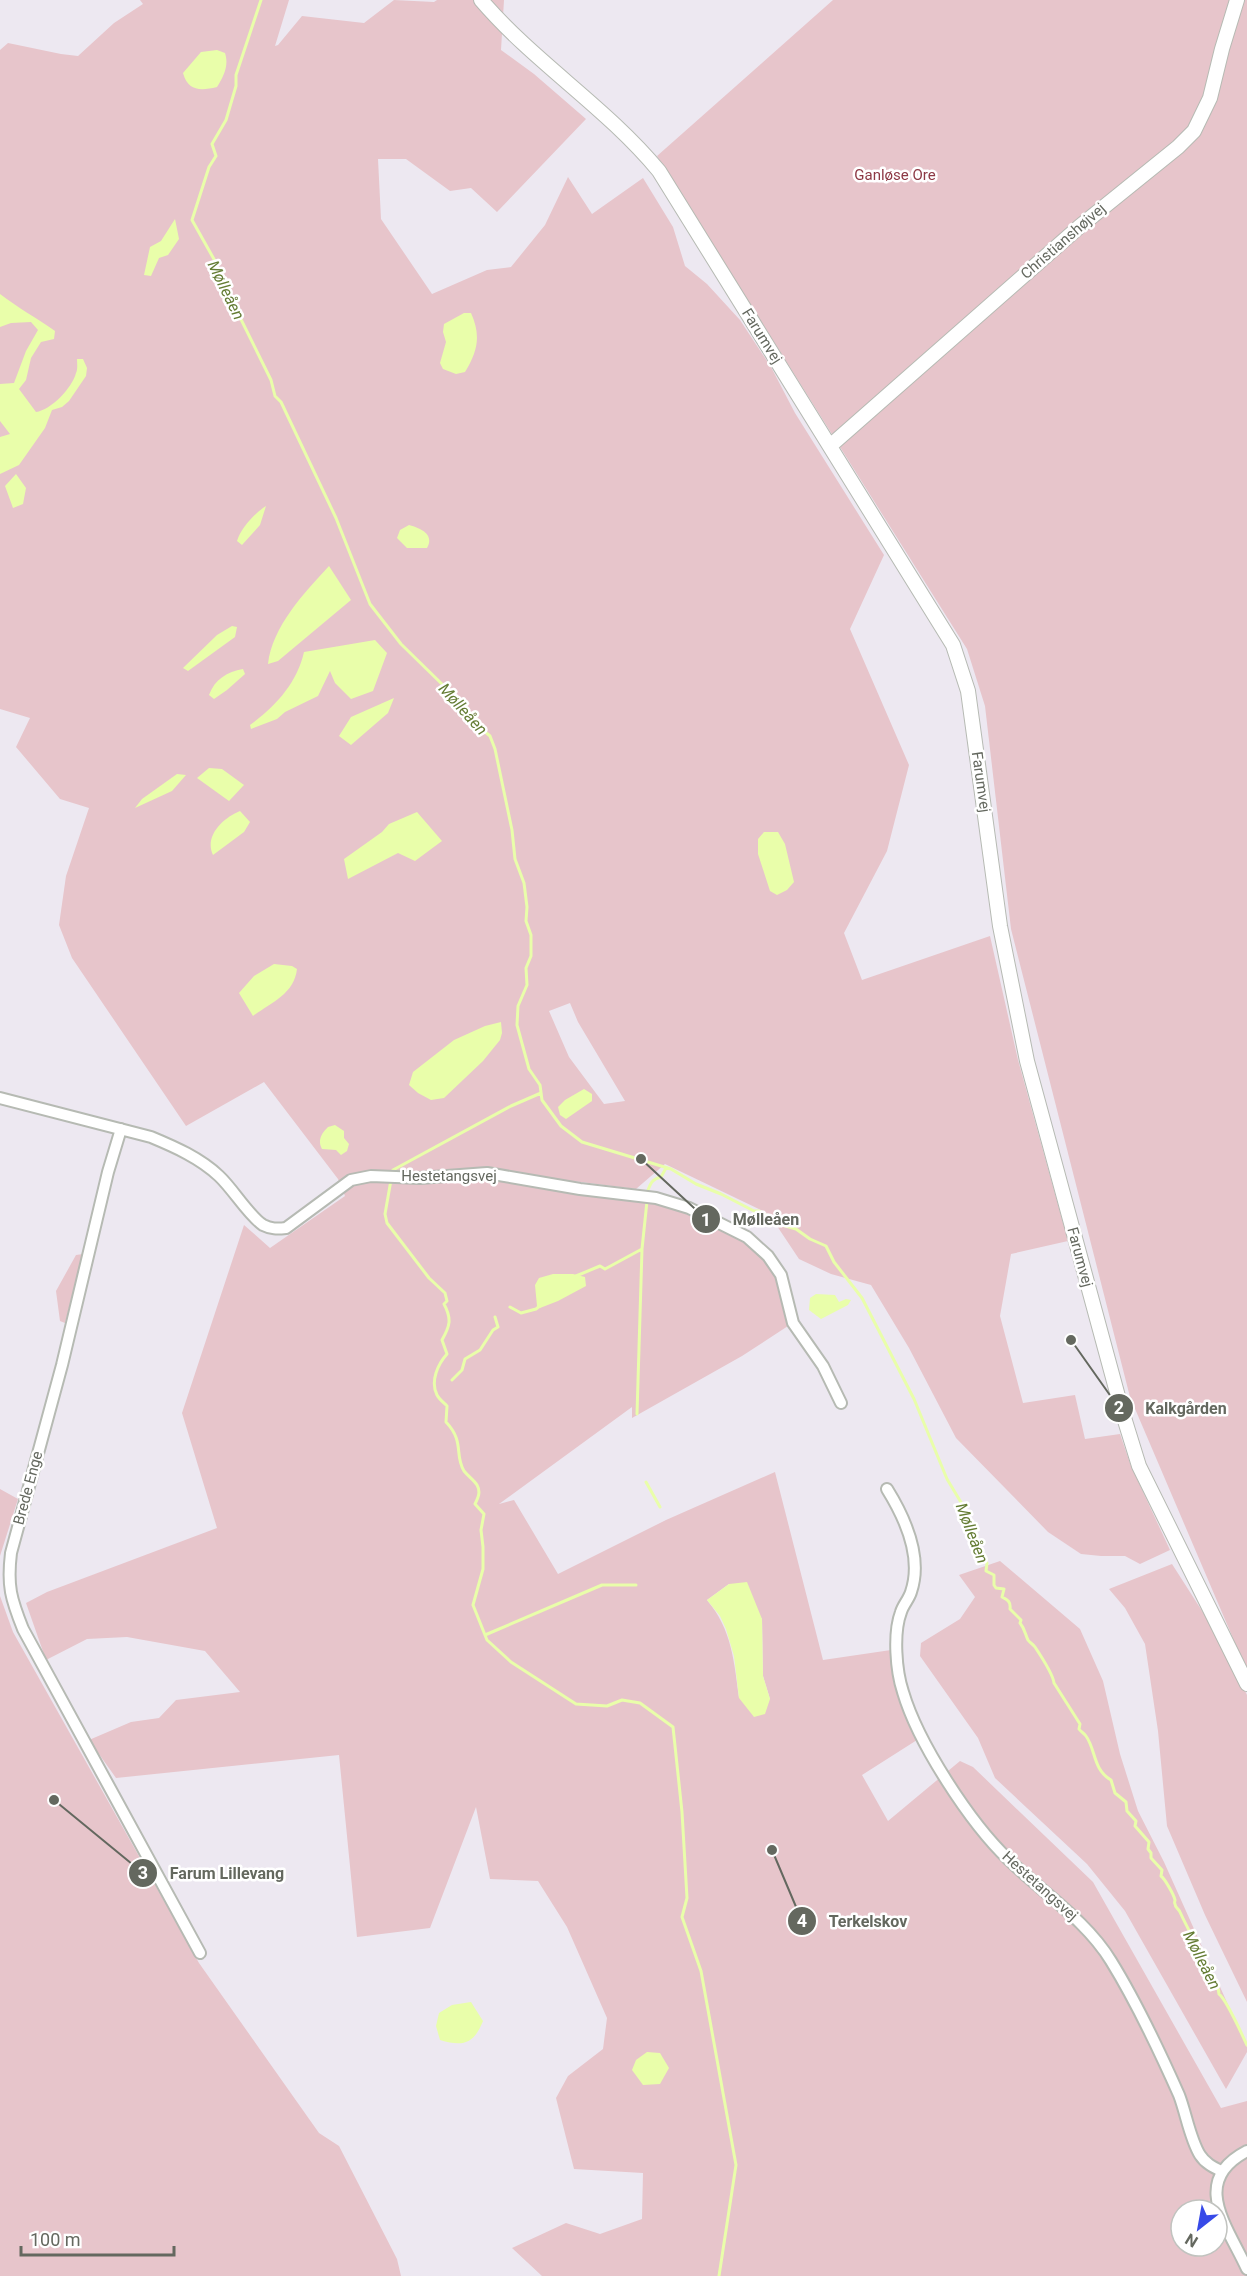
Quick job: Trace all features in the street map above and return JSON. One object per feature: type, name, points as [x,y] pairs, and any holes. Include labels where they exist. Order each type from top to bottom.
[{"type":"street","name":"Farumvej","points":[[481,0],[503,26],[636,143],[659,171],[953,645],[968,691],[1000,926],[1027,1061],[1122,1411],[1139,1466],[1247,1684]]},
{"type":"street","name":"Christianshøjvej","points":[[830,446],[1079,227],[1178,147],[1194,131],[1210,98],[1237,0]]},
{"type":"street","name":"Hestetangsvej","points":[[0,1098],[151,1137],[195,1158],[219,1176],[262,1224],[274,1229],[285,1228],[351,1180],[371,1176],[420,1178],[487,1173],[580,1189],[656,1198],[689,1208],[747,1238],[768,1256],[781,1275],[793,1323],[823,1366],[841,1403]]},
{"type":"street","name":"Brede Enge","points":[[121,1129],[108,1172],[62,1365],[11,1553],[8,1577],[11,1597],[23,1629],[200,1953]]},
{"type":"street","name":"Hestetangsvej","points":[[887,1489],[899,1508],[912,1541],[914,1568],[911,1592],[900,1613],[896,1632],[898,1669],[903,1692],[928,1749],[968,1811],[1007,1859],[1087,1929],[1111,1960],[1180,2097],[1199,2154],[1208,2164],[1221,2171]]},
{"type":"street","points":[[1247,2151],[1229,2162],[1217,2180],[1217,2202],[1247,2269]]},
{"type":"green space","points":[[140,0],[289,0],[275,46],[302,16],[364,23],[394,0],[434,2],[437,0],[504,0],[501,50],[534,74],[586,119],[497,212],[471,188],[450,191],[406,159],[378,159],[381,219],[432,294],[487,270],[511,267],[545,225],[568,177],[592,214],[643,178],[673,227],[685,266],[707,284],[740,320],[771,367],[795,413],[884,555],[850,629],[909,765],[887,851],[844,933],[862,980],[990,936],[1018,1060],[1068,1241],[1011,1254],[1000,1316],[1023,1403],[1075,1395],[1085,1439],[1120,1434],[1131,1466],[1170,1550],[1140,1564],[1125,1556],[1081,1554],[1048,1532],[956,1438],[909,1348],[871,1285],[831,1274],[799,1259],[769,1214],[665,1164],[636,1189],[573,1181],[543,1180],[542,1189],[543,1186],[661,1204],[693,1214],[752,1245],[775,1272],[789,1320],[788,1326],[742,1356],[632,1418],[632,1407],[499,1504],[514,1500],[558,1574],[666,1520],[775,1472],[823,1660],[891,1650],[899,1697],[917,1740],[862,1775],[888,1821],[960,1761],[973,1767],[1093,1882],[1221,2108],[1247,2101],[1247,2276],[542,2276],[512,2248],[566,2223],[600,2234],[642,2219],[643,2173],[574,2169],[556,2098],[568,2076],[603,2049],[607,2018],[567,1927],[538,1881],[490,1879],[476,1807],[430,1928],[357,1937],[339,1755],[116,1778],[89,1740],[131,1722],[159,1718],[176,1700],[240,1692],[205,1651],[127,1637],[87,1639],[46,1660],[26,1603],[47,1592],[217,1528],[182,1413],[244,1225],[270,1248],[345,1196],[338,1179],[264,1082],[186,1126],[72,958],[59,925],[66,876],[89,808],[60,799],[16,747],[30,718],[0,709],[0,50],[8,43],[78,56],[114,23],[143,4]],"holes":[[[570,1003],[578,1022],[625,1101],[604,1104],[569,1057],[549,1011]],[[729,1584],[762,1619],[763,1676],[770,1699],[739,1698],[731,1646],[722,1623],[707,1600]]]},
{"type":"green space","name":"Ganløse Ore","points":[[833,0],[1247,0],[1247,1671],[1130,1397],[1011,929],[985,706],[967,649],[657,156]]},
{"type":"green space","points":[[83,1254],[65,1323],[60,1321],[56,1291],[76,1255]]},
{"type":"green space","points":[[0,1489],[18,1499],[0,1556]]},
{"type":"green space","points":[[1000,1561],[1080,1629],[1103,1681],[1120,1754],[1138,1811],[1164,1862],[1247,2047],[1247,2052],[1226,2089],[1125,1911],[1087,1864],[995,1778],[978,1738],[920,1656],[921,1643],[960,1619],[975,1597],[959,1575]]},
{"type":"green space","points":[[1172,1564],[1220,1639],[1247,1695],[1247,2002],[1205,1915],[1167,1826],[1158,1731],[1145,1644],[1125,1608],[1109,1589]]},
{"type":"green space","points":[[0,1596],[13,1632],[199,1963],[319,2133],[339,2146],[397,2259],[401,2276],[0,2276]]},
{"type":"shaded area","points":[[217,50],[225,53],[226,66],[217,87],[200,89],[191,86],[183,73],[201,52]]},
{"type":"shaded area","points":[[175,219],[179,239],[168,255],[159,258],[151,276],[144,275],[150,247],[161,241]]},
{"type":"shaded area","points":[[0,294],[55,331],[54,339],[41,342],[31,358],[26,380],[19,389],[36,412],[54,403],[66,391],[77,371],[77,359],[83,359],[87,368],[86,376],[69,401],[62,407],[52,410],[45,428],[19,465],[0,474],[0,437],[10,434],[0,421],[0,384],[14,383],[26,351],[38,330],[31,322],[11,323],[0,327]]},
{"type":"shaded area","points":[[464,313],[471,313],[477,343],[465,372],[456,374],[443,369],[440,363],[446,342],[443,332],[444,324]]},
{"type":"shaded area","points":[[16,474],[26,488],[23,504],[13,508],[5,486]]},
{"type":"shaded area","points":[[266,506],[260,525],[242,545],[237,541],[245,526]]},
{"type":"shaded area","points":[[409,525],[428,535],[427,548],[407,548],[397,538],[400,530]]},
{"type":"shaded area","points":[[329,566],[351,600],[278,661],[268,664],[282,624]]},
{"type":"shaded area","points":[[232,626],[237,627],[235,637],[188,671],[183,668],[217,635]]},
{"type":"shaded area","points":[[375,640],[387,653],[373,691],[351,699],[335,683],[330,671],[318,696],[285,712],[277,719],[251,729],[250,725],[277,702],[291,684],[304,652]]},
{"type":"shaded area","points":[[243,669],[245,674],[227,690],[214,699],[209,695],[222,677]]},
{"type":"shaded area","points":[[394,698],[388,713],[351,745],[339,736],[351,717]]},
{"type":"shaded area","points":[[209,768],[222,769],[244,785],[229,801],[197,778]]},
{"type":"shaded area","points":[[177,774],[186,775],[172,791],[135,808],[142,799]]},
{"type":"shaded area","points":[[240,811],[250,822],[244,832],[213,855],[211,841],[217,828],[227,818]]},
{"type":"shaded area","points":[[417,812],[442,841],[415,861],[398,853],[348,879],[344,859],[382,832],[389,824]]},
{"type":"shaded area","points":[[764,832],[778,832],[785,844],[794,882],[787,890],[777,895],[770,891],[758,854],[758,839]]},
{"type":"shaded area","points":[[274,964],[292,966],[297,969],[295,978],[281,997],[253,1016],[239,993],[254,976]]},
{"type":"shaded area","points":[[501,1022],[500,1040],[483,1061],[444,1098],[431,1100],[409,1085],[413,1072],[454,1040],[485,1026]]},
{"type":"shaded area","points":[[584,1089],[592,1094],[592,1101],[566,1119],[560,1115],[558,1107]]},
{"type":"shaded area","points":[[335,1125],[344,1131],[344,1138],[349,1144],[347,1151],[341,1155],[336,1150],[322,1149],[321,1146],[320,1140],[324,1132],[328,1127]]},
{"type":"shaded area","points":[[553,1274],[573,1274],[585,1277],[586,1286],[540,1308],[537,1306],[535,1285],[539,1278]]},
{"type":"shaded area","points":[[816,1294],[835,1295],[839,1302],[846,1299],[851,1300],[848,1305],[821,1319],[809,1310],[810,1298]]},
{"type":"shaded area","points":[[747,1582],[762,1619],[763,1676],[770,1699],[765,1714],[754,1717],[739,1698],[734,1656],[726,1629],[720,1616],[707,1600],[729,1584]]},
{"type":"shaded area","points":[[471,2002],[483,2021],[476,2035],[467,2042],[461,2043],[440,2040],[436,2026],[439,2013],[452,2005]]},
{"type":"shaded area","points":[[647,2052],[660,2053],[669,2068],[660,2084],[643,2085],[632,2070],[636,2060]]},
{"type":"waterway","name":"Mølleåen","points":[[261,0],[236,75],[236,86],[226,120],[212,144],[216,156],[209,167],[192,220],[215,261],[218,273],[271,380],[275,396],[281,402],[336,518],[370,604],[401,644],[446,688],[459,710],[490,736],[495,749],[512,830],[515,859],[524,883],[526,921],[531,935],[531,956],[526,968],[527,985],[518,1006],[517,1025],[529,1069],[540,1085],[542,1100],[561,1126],[582,1142],[671,1169],[696,1184],[754,1211],[759,1211],[826,1246],[834,1262],[862,1298],[914,1399],[947,1479],[965,1509],[979,1555],[987,1563],[986,1571],[994,1575],[996,1588],[1004,1589],[1002,1597],[1009,1602],[1010,1609],[1021,1620],[1020,1623],[1028,1640],[1043,1660],[1054,1683],[1080,1724],[1079,1729],[1089,1741],[1101,1771],[1111,1780],[1115,1793],[1126,1802],[1127,1811],[1136,1821],[1135,1826],[1149,1842],[1148,1849],[1151,1858],[1162,1870],[1161,1876],[1173,1895],[1176,1907],[1247,2045]]},
{"type":"waterway","points":[[393,1170],[511,1106],[541,1093]]},
{"type":"waterway","points":[[648,1190],[653,1181],[661,1177],[666,1168]]},
{"type":"waterway","points":[[391,1180],[385,1214],[387,1223],[429,1278],[445,1293],[447,1301],[444,1304],[449,1322],[442,1340],[447,1354],[438,1368],[434,1384],[437,1395],[447,1406],[446,1422],[455,1436],[461,1465],[479,1490],[475,1504],[484,1514],[481,1530],[483,1569],[473,1605],[487,1640],[511,1662],[576,1704],[607,1706],[622,1700],[640,1703],[673,1727],[682,1812],[687,1898],[682,1917],[701,1971],[736,2165],[719,2276]]},
{"type":"waterway","points":[[637,1414],[642,1249],[647,1201]]},
{"type":"waterway","points":[[576,1276],[600,1266],[605,1269],[642,1249]]},
{"type":"waterway","points":[[510,1307],[521,1313],[536,1309],[541,1305]]},
{"type":"waterway","points":[[452,1380],[462,1370],[465,1359],[480,1350],[493,1330],[498,1327],[495,1317]]},
{"type":"waterway","points":[[646,1482],[660,1507]]},
{"type":"waterway","points":[[485,1635],[602,1585],[636,1585]]},
{"type":"place","name":"Mølleåen","points":[[641,1159]]},
{"type":"place","name":"Kalkgården","points":[[1071,1340]]},
{"type":"place","name":"Farum Lillevang","points":[[54,1800]]},
{"type":"place","name":"Terkelskov","points":[[772,1850]]}]
